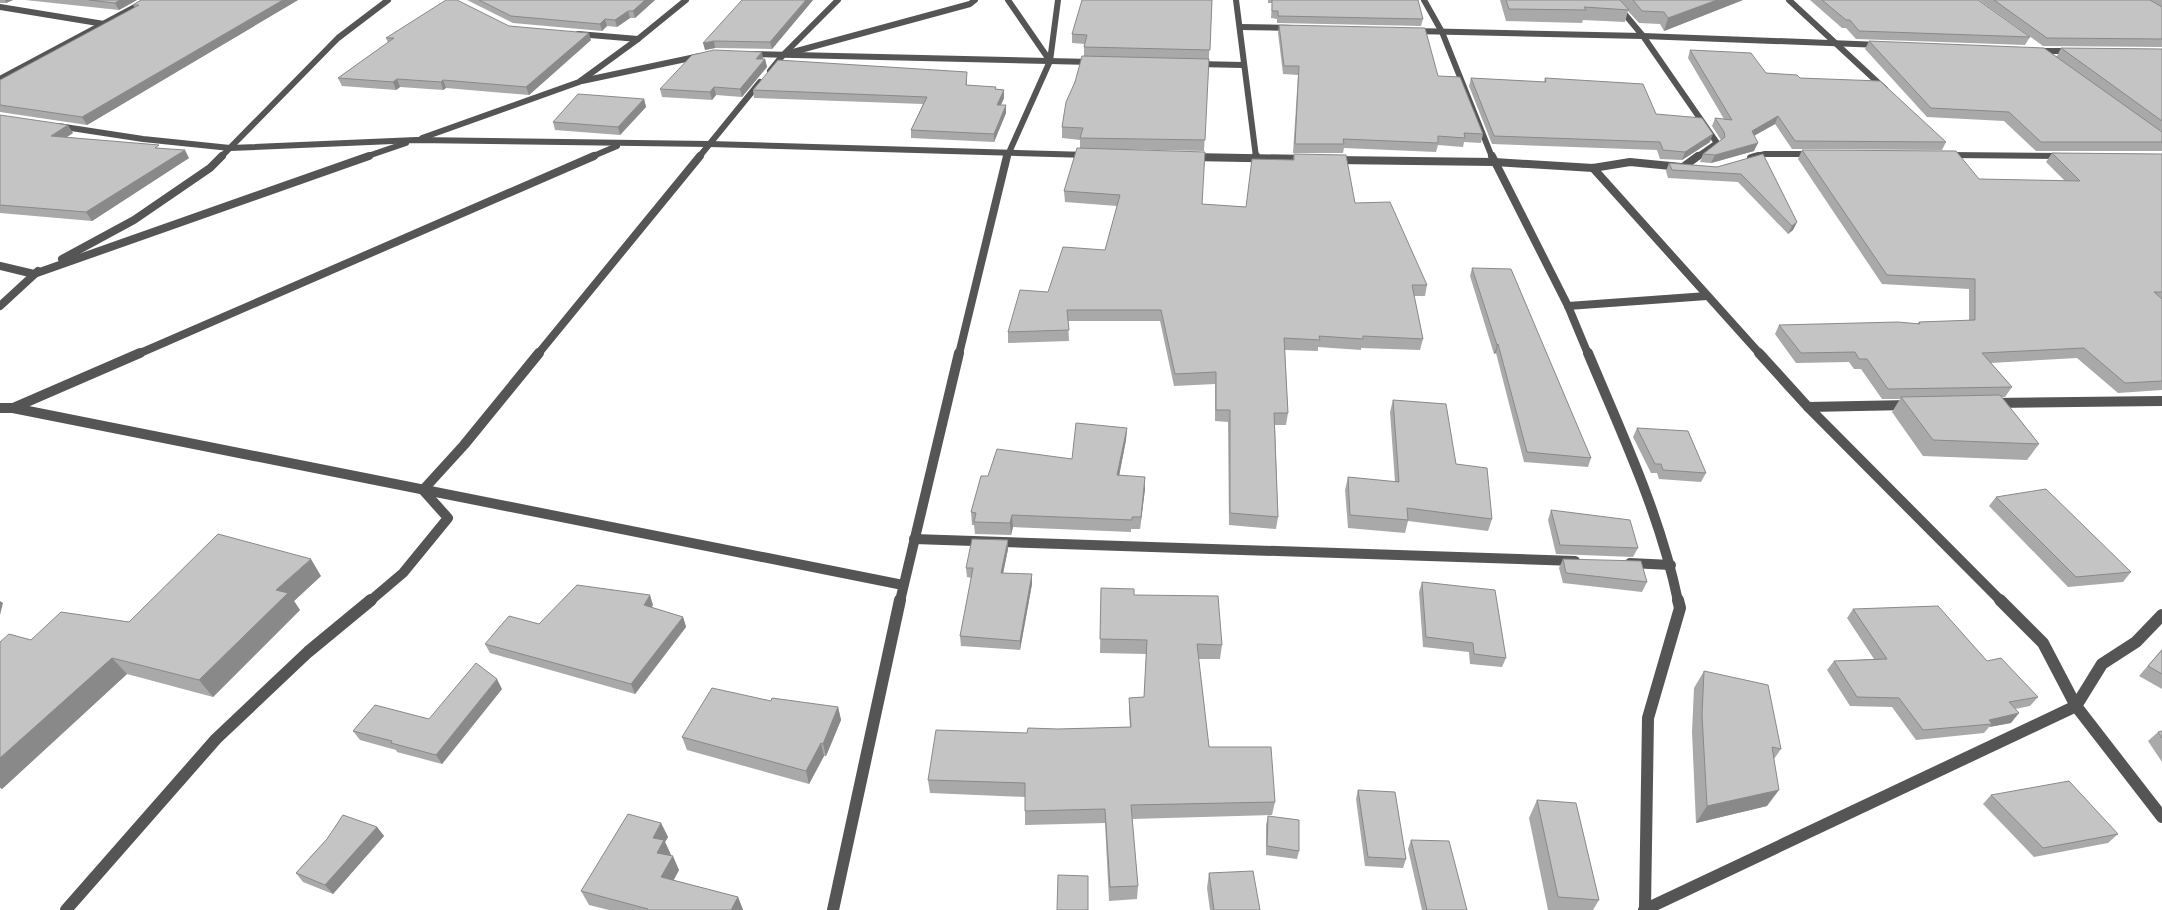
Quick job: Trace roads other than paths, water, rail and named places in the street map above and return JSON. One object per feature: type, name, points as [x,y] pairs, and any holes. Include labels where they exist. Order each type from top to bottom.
[{"type":"street","points":[[0,79],[148,0]]},
{"type":"street","points":[[0,306],[34,274],[134,220],[210,168],[338,38],[388,0]]},
{"type":"street","points":[[578,82],[638,39],[686,0]]},
{"type":"street","points":[[423,490],[464,445],[782,55],[838,0]]},
{"type":"street","points":[[782,55],[970,4],[975,0]]},
{"type":"street","points":[[1008,0],[1050,61]]},
{"type":"street","points":[[833,910],[903,585],[1008,152],[1050,61],[1058,0]]},
{"type":"street","points":[[1236,0],[1256,159]]},
{"type":"street","points":[[1424,0],[1442,32],[1494,162],[1568,306],[1638,470],[1671,565],[1680,608],[1648,718],[1645,909],[2076,706],[2102,664],[2136,642],[2162,616]]},
{"type":"street","points":[[1613,0],[1643,36],[1717,143],[1683,167]]},
{"type":"street","points":[[1789,0],[1892,96]]},
{"type":"street","points":[[0,7],[104,24]]},
{"type":"street","points":[[0,15],[12,10]]},
{"type":"street","points":[[1240,27],[1298,28]]},
{"type":"street","points":[[1404,31],[1643,36],[1886,45]]},
{"type":"street","points":[[570,33],[638,39]]},
{"type":"street","points":[[2034,48],[2043,51],[2051,57]]},
{"type":"street","points":[[2043,51],[2082,51]]},
{"type":"street","points":[[744,54],[1098,62]]},
{"type":"street","points":[[0,266],[34,274],[578,82],[705,55]]},
{"type":"street","points":[[1185,64],[1243,65]]},
{"type":"street","points":[[48,124],[143,139],[230,148],[416,140],[709,144],[1097,155]]},
{"type":"street","points":[[13,408],[621,144]]},
{"type":"street","points":[[1946,152],[1954,156],[2073,157]]},
{"type":"street","points":[[1739,161],[1765,154],[1825,154]]},
{"type":"street","points":[[1186,157],[1316,160]]},
{"type":"street","points":[[1326,160],[1494,162],[1593,168],[1630,162],[1692,168]]},
{"type":"street","points":[[1593,168],[1808,407],[2043,643],[2076,706],[2162,817]]},
{"type":"street","points":[[1568,306],[1707,296]]},
{"type":"street","points":[[1985,404],[2162,401]]},
{"type":"street","points":[[1808,407],[1916,405]]},
{"type":"street","points":[[0,408],[13,408],[903,585]]},
{"type":"street","points":[[66,910],[216,739],[308,652],[403,573],[448,518],[423,490]]},
{"type":"street","points":[[914,539],[1582,562]]},
{"type":"street","points":[[1622,563],[1671,565]]}]
